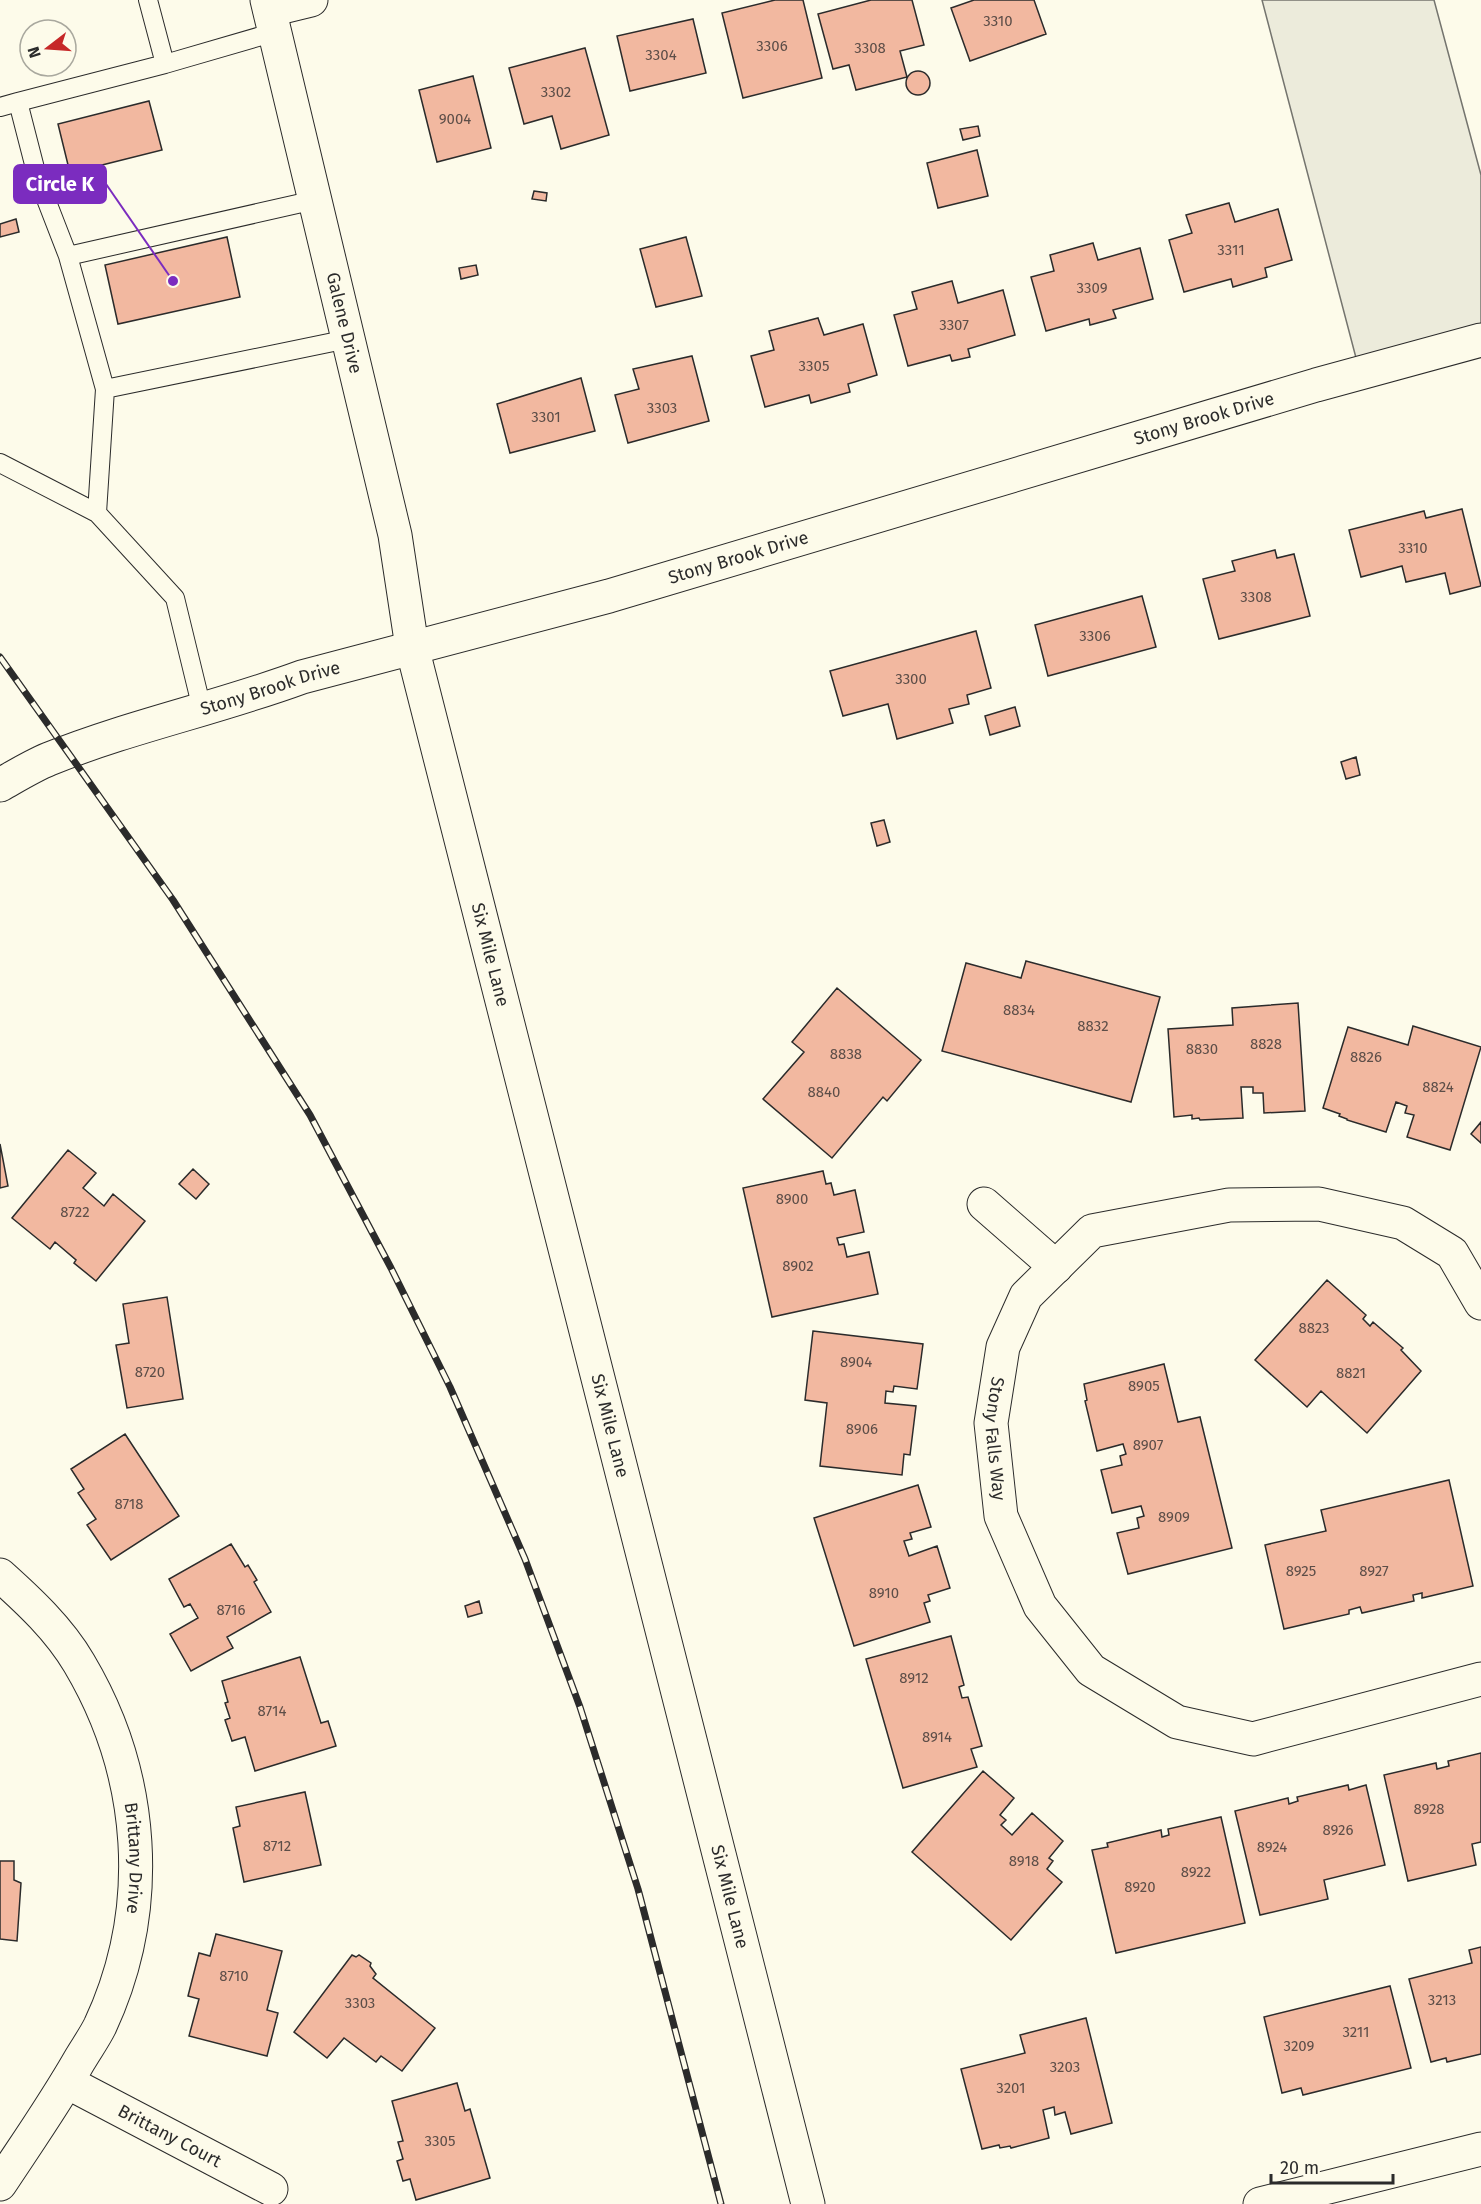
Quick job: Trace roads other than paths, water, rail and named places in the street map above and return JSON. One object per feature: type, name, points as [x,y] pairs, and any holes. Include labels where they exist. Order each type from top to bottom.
[{"type":"street","points":[[271,14],[311,0]]},
{"type":"street","name":"Galene Drive","points":[[271,14],[395,535],[412,647]]},
{"type":"street","name":"Stony Brook Drive","points":[[0,785],[47,760],[128,731],[302,678],[609,596],[1316,385],[1481,340]]},
{"type":"street","name":"Six Mile Lane","points":[[412,647],[808,2204]]},
{"type":"street","points":[[984,1204],[1056,1267]]},
{"type":"street","name":"Stony Falls Way","points":[[1481,1304],[1452,1253],[1403,1223],[1319,1204],[1229,1205],[1092,1231],[1026,1296],[1003,1347],[991,1423],[1001,1516],[1040,1606],[1091,1670],[1177,1722],[1253,1739],[1481,1679]]},
{"type":"street","name":"Brittany Drive","points":[[0,1575],[35,1606],[78,1662],[109,1721],[129,1788],[137,1854],[134,1909],[122,1967],[100,2026],[67,2082],[0,2184]]},
{"type":"street","name":"Brittany Court","points":[[67,2082],[271,2189]]},
{"type":"street","points":[[1260,2204],[1481,2149]]},
{"type":"lane","points":[[147,0],[165,64]]},
{"type":"lane","points":[[0,107],[165,64],[271,14]]},
{"type":"lane","points":[[18,102],[36,176],[68,256],[105,389],[97,513]]},
{"type":"lane","points":[[68,256],[315,200]]},
{"type":"lane","points":[[105,389],[348,339]]},
{"type":"lane","points":[[0,463],[97,513],[175,598],[202,709]]},
{"type":"railway","points":[[0,657],[173,900],[310,1115],[391,1268],[450,1387],[525,1559],[580,1707],[638,1889],[721,2204]]},
{"type":"place","name":"Circle K","points":[[173,281]]}]
